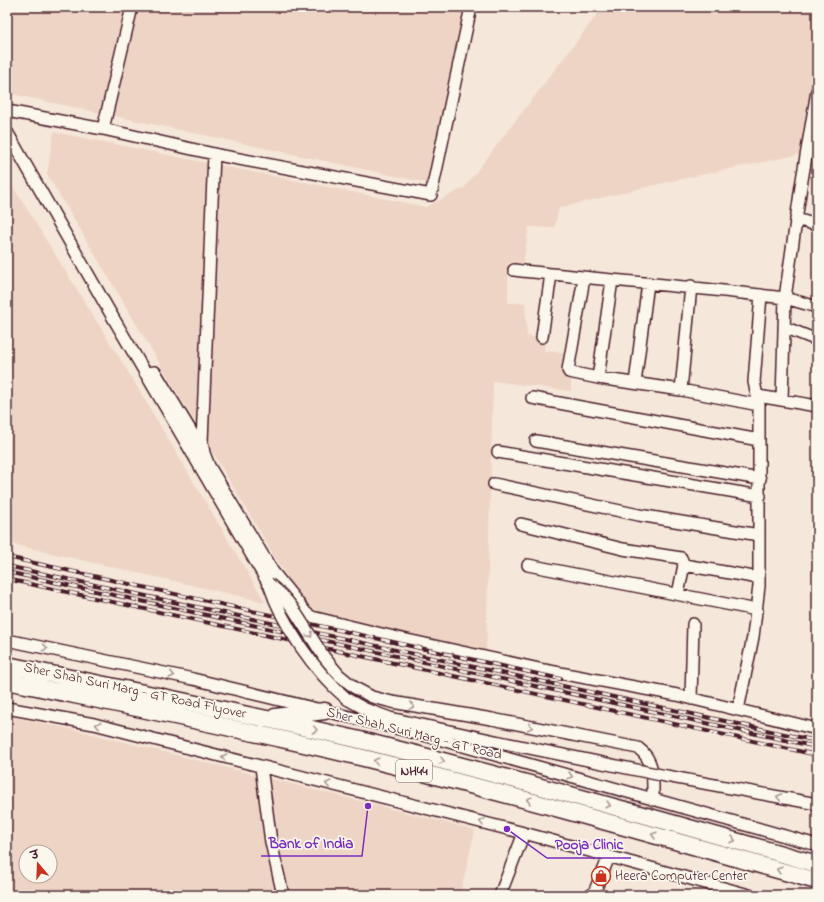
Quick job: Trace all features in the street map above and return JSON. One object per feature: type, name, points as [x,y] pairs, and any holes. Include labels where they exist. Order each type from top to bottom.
[{"type":"highway","name":"Sher Shah Suri Marg - GT Road Flyover","points":[[7,665],[264,718]]},
{"type":"highway","name":"NH44","points":[[7,681],[252,732],[367,759],[590,817],[817,880]]},
{"type":"highway","points":[[264,718],[325,711]]},
{"type":"highway","name":"Sher Shah Suri Marg - GT Road","points":[[264,718],[485,772],[817,864]]},
{"type":"street","points":[[103,129],[132,7]]},
{"type":"street","points":[[7,112],[103,129],[214,154],[430,195],[471,7]]},
{"type":"street","points":[[782,400],[785,298],[796,219],[813,136],[817,91]]},
{"type":"street","points":[[7,132],[145,373],[268,583],[280,612],[304,651],[319,671],[347,700],[365,709],[390,718],[666,776],[817,804]]},
{"type":"street","points":[[204,453],[202,442],[214,154]]},
{"type":"street","points":[[796,219],[817,225]]},
{"type":"street","points":[[514,270],[584,278],[691,286],[785,298],[817,307]]},
{"type":"street","points":[[542,337],[551,274]]},
{"type":"street","points":[[584,278],[568,370],[571,372],[598,378],[682,390],[759,400],[782,400],[817,406]]},
{"type":"street","points":[[598,378],[612,280]]},
{"type":"street","points":[[635,383],[648,283]]},
{"type":"street","points":[[682,390],[691,286]]},
{"type":"street","points":[[738,710],[754,637],[758,610],[760,440],[759,400],[754,382],[761,295]]},
{"type":"street","points":[[784,327],[817,340]]},
{"type":"street","points":[[145,373],[155,372],[204,453],[209,466],[274,572],[301,608],[312,618],[544,670],[691,699],[817,729]]},
{"type":"street","points":[[532,398],[760,440]]},
{"type":"street","points":[[536,441],[760,479]]},
{"type":"street","points":[[498,452],[760,496]]},
{"type":"street","points":[[494,484],[638,515],[759,535]]},
{"type":"street","points":[[521,524],[623,549],[681,558],[684,564],[678,594]]},
{"type":"street","points":[[684,564],[759,578]]},
{"type":"street","points":[[528,565],[758,610]]},
{"type":"street","points":[[268,583],[282,595],[292,607],[324,658],[339,675],[355,688],[372,697],[392,702],[638,748],[644,752],[651,764],[653,773],[653,800]]},
{"type":"street","points":[[691,699],[693,624]]},
{"type":"street","name":"Sher Shah Suri Marg - GT Road","points":[[7,640],[193,679],[424,735],[817,845]]},
{"type":"street","points":[[7,708],[94,724],[524,833],[749,895]]},
{"type":"street","points":[[261,767],[271,842],[283,895]]},
{"type":"street","points":[[500,895],[524,833]]},
{"type":"street","points":[[593,895],[609,857]]},
{"type":"shaded area","points":[[7,7],[466,7],[428,183],[7,93]]},
{"type":"shaded area","points":[[603,7],[817,7],[817,136],[811,135],[806,153],[671,181],[559,208],[554,228],[529,227],[523,263],[508,263],[508,303],[525,303],[527,336],[545,339],[544,351],[565,353],[564,367],[571,368],[571,391],[493,381],[486,656],[310,616],[47,174],[54,132],[426,207],[464,188]]},
{"type":"shaded area","points":[[7,177],[130,375],[265,602],[7,543]]},
{"type":"shaded area","points":[[7,716],[80,731],[475,830],[460,895],[7,895]]},
{"type":"railway","points":[[7,557],[561,679]]},
{"type":"railway","points":[[7,566],[817,741]]},
{"type":"railway","points":[[7,572],[817,747]]},
{"type":"railway","points":[[7,579],[817,755]]},
{"type":"place","name":"Bank of India","points":[[368,806]]},
{"type":"place","name":"Pooja Clinic","points":[[507,829]]},
{"type":"place","name":"Heera Computer Center","points":[[601,876]]}]
